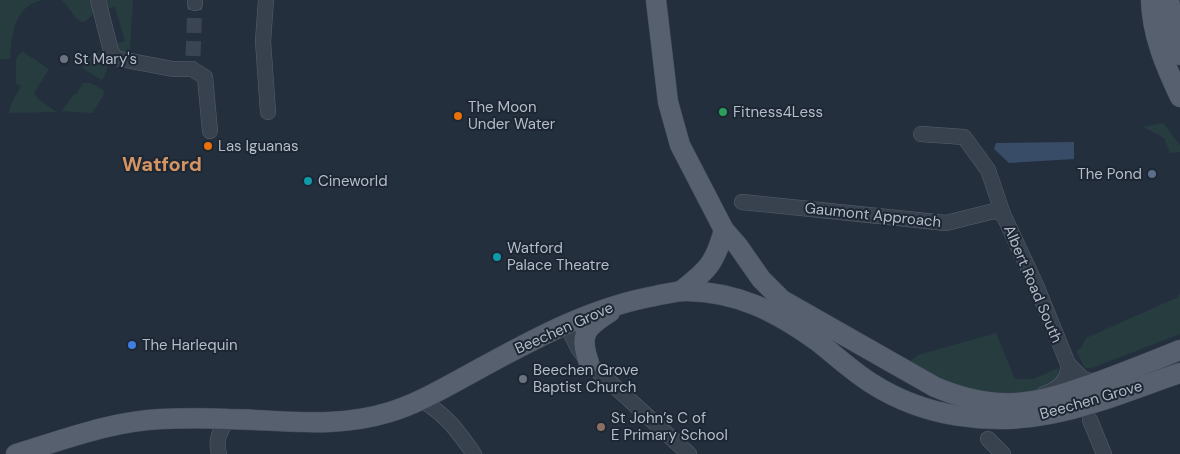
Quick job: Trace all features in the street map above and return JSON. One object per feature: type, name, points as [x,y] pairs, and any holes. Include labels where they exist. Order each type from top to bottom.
[{"type":"main road","name":"Beechen Grove","points":[[656,0],[668,102],[680,145],[724,230],[738,246],[761,280],[782,300],[935,387],[956,396],[979,401],[1016,403],[1053,397],[1180,350]]},
{"type":"main road","points":[[1151,0],[1152,16],[1172,58],[1180,90]]},
{"type":"main road","points":[[1170,4],[1174,32],[1172,58],[1180,97]]},
{"type":"main road","points":[[1170,4],[1180,30]]},
{"type":"main road","points":[[681,291],[702,275],[717,256],[724,230]]},
{"type":"main road","name":"Beechen Grove","points":[[16,454],[81,434],[158,419],[228,418],[347,422],[390,412],[422,400],[566,324],[626,301],[681,291],[703,292],[739,299],[767,309],[815,340],[871,383],[892,395],[924,408],[965,417],[1010,419],[1050,414],[1180,373]]},
{"type":"main road","points":[[589,363],[583,342],[590,326],[626,301]]},
{"type":"street","points":[[98,0],[111,51],[115,58],[173,69],[192,62],[205,77],[210,131]]},
{"type":"street","points":[[266,0],[263,41],[268,112]]},
{"type":"street","name":"Albert Road South","points":[[921,134],[964,137],[988,170],[1001,209],[1036,285],[1068,364],[1083,379],[1096,382]]},
{"type":"street","name":"Gaumont Approach","points":[[742,202],[946,223],[1001,209]]},
{"type":"street","points":[[566,324],[578,348],[589,363],[689,454]]},
{"type":"street","points":[[1016,403],[1051,391],[1059,386],[1067,376],[1068,364]]},
{"type":"street","points":[[422,400],[437,409],[451,422],[474,454]]},
{"type":"street","points":[[219,454],[217,434],[228,418]]},
{"type":"street","points":[[1090,420],[1104,454]]},
{"type":"street","points":[[988,439],[1003,454]]},
{"type":"green space","points":[[0,0],[42,0],[32,4],[20,15],[13,32],[10,59],[0,59]]},
{"type":"green space","points":[[62,0],[93,0],[93,14],[89,19],[82,22],[77,19]]},
{"type":"green space","points":[[99,0],[133,0],[130,50],[118,52],[115,44],[125,41],[115,7],[106,9]]},
{"type":"green space","points":[[23,52],[49,69],[34,93],[38,99],[57,112],[9,113],[11,104],[21,86],[16,84],[16,60],[19,54]]},
{"type":"green space","points":[[93,52],[106,52],[106,73],[102,80],[82,68]]},
{"type":"green space","points":[[83,83],[90,83],[103,90],[104,95],[92,113],[62,111],[74,94],[76,95]]},
{"type":"green space","points":[[1163,123],[1180,145],[1180,152],[1170,153],[1164,138],[1143,127]]},
{"type":"green space","points":[[759,265],[794,297],[839,324],[854,328],[854,332],[895,355],[910,361],[918,355],[996,333],[1015,379],[1033,379],[1058,368],[1060,378],[1054,386],[1045,390],[1009,395],[967,393],[942,385],[838,327],[781,292],[764,274]]},
{"type":"green space","points":[[1180,293],[1180,334],[1092,368],[1085,368],[1076,351],[1081,348],[1086,338],[1178,297]]},
{"type":"water","points":[[1074,142],[1074,159],[1009,163],[994,149],[996,143]]},
{"type":"tunnel","points":[[193,56],[195,3]]},
{"type":"place","name":"St Mary's","points":[[64,59]]},
{"type":"place","name":"Fitness4Less","points":[[723,112]]},
{"type":"place","name":"The Moon Under Water","points":[[458,116]]},
{"type":"place","name":"Las Iguanas","points":[[208,146]]},
{"type":"place","name":"The Pond","points":[[1152,174]]},
{"type":"place","name":"Cineworld","points":[[308,181]]},
{"type":"place","name":"Watford Palace Theatre","points":[[497,257]]},
{"type":"place","name":"The Harlequin","points":[[132,345]]},
{"type":"place","name":"Beechen Grove Baptist Church","points":[[523,379]]},
{"type":"place","name":"St John’s C of E Primary School","points":[[601,427]]},
{"type":"district","name":"Watford","points":[[162,164]]}]
